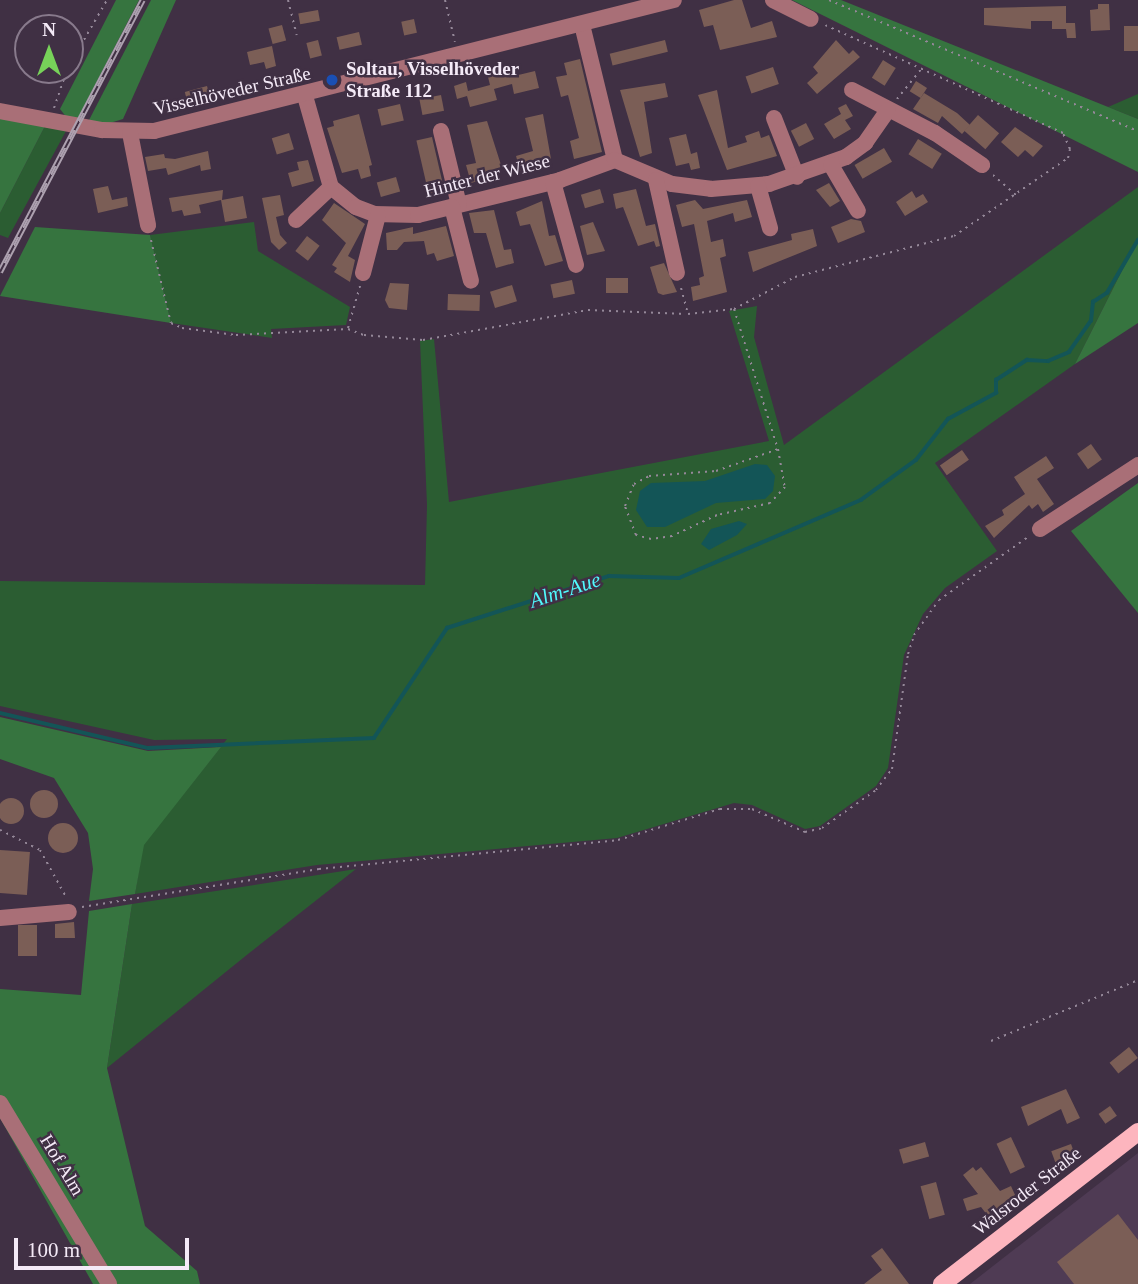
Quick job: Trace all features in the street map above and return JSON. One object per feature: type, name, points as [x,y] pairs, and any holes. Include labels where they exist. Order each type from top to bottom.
[{"type":"main road","name":"Walsroder Straße","points":[[942,1284],[1138,1132]]},
{"type":"street","name":"Visselhöveder Straße","points":[[0,111],[130,133],[179,127],[305,96],[445,68],[491,56],[582,25],[624,21],[674,0]]},
{"type":"street","points":[[774,0],[811,19]]},
{"type":"street","points":[[582,25],[615,160],[656,180],[711,189],[758,186],[797,177],[831,165],[865,143],[888,110]]},
{"type":"street","points":[[852,90],[935,133],[982,165]]},
{"type":"street","points":[[296,220],[331,187],[305,96]]},
{"type":"street","points":[[774,118],[797,177]]},
{"type":"street","points":[[440,131],[471,281]]},
{"type":"street","points":[[130,133],[148,225]]},
{"type":"street","name":"Hinter der Wiese","points":[[331,187],[356,207],[377,215],[418,215],[553,182],[615,160]]},
{"type":"street","points":[[831,165],[858,211]]},
{"type":"street","points":[[656,180],[677,273]]},
{"type":"street","points":[[553,182],[576,265]]},
{"type":"street","points":[[758,186],[770,228]]},
{"type":"street","points":[[363,273],[377,215]]},
{"type":"street","points":[[1040,529],[1138,465]]},
{"type":"street","points":[[0,918],[72,910]]},
{"type":"street","name":"Hof Alm","points":[[0,1103],[7,1130],[109,1284]]},
{"type":"path","points":[[84,40],[107,0]]},
{"type":"path","points":[[288,0],[297,35]]},
{"type":"path","points":[[445,0],[456,46]]},
{"type":"path","points":[[829,0],[1138,131]]},
{"type":"path","points":[[148,225],[171,323],[236,335],[348,329],[364,335],[423,340],[588,310],[688,314],[734,309],[795,277],[954,236],[1017,196],[1068,158],[1070,149],[1063,133],[923,67],[811,19]]},
{"type":"path","points":[[888,110],[923,67]]},
{"type":"path","points":[[51,121],[59,84]]},
{"type":"path","points":[[982,165],[1017,196]]},
{"type":"path","points":[[348,329],[363,273]]},
{"type":"path","points":[[677,273],[688,314]]},
{"type":"path","points":[[734,309],[778,449],[785,487],[770,503],[717,515],[672,536],[651,539],[636,535],[625,506],[634,484],[649,476],[716,471],[778,449]]},
{"type":"path","points":[[0,830],[40,850],[60,883],[72,910],[319,869],[618,840],[720,809],[752,809],[805,832],[822,828],[876,790],[892,769],[908,654],[914,635],[939,600],[1040,529]]},
{"type":"path","points":[[991,1041],[1138,980]]},
{"type":"shaded area","points":[[1138,94],[1138,119],[1108,107]]},
{"type":"shaded area","points":[[45,126],[66,131],[8,238],[0,235],[0,213]]},
{"type":"shaded area","points":[[1138,187],[1138,239],[1075,364],[935,463],[997,551],[945,588],[923,614],[904,655],[888,768],[876,786],[820,826],[805,829],[752,805],[734,803],[617,838],[317,865],[135,894],[143,845],[227,739],[154,740],[0,706],[0,581],[425,585],[427,505],[420,341],[434,339],[449,502],[769,441],[729,311],[757,306],[754,337],[784,445]]},
{"type":"shaded area","points":[[254,222],[258,251],[350,307],[346,325],[271,329],[272,338],[171,323],[150,235]]},
{"type":"shaded area","points":[[755,464],[767,465],[775,476],[773,491],[765,499],[716,503],[665,527],[647,527],[636,510],[640,491],[651,483],[705,481]]},
{"type":"shaded area","points":[[739,521],[747,524],[737,535],[709,550],[701,544],[711,529]]},
{"type":"shaded area","points":[[356,869],[248,954],[107,1068],[132,904]]},
{"type":"shaded area","points":[[1138,1153],[1138,1284],[970,1284]]},
{"type":"green space","points":[[116,0],[139,0],[77,120],[67,118],[60,109],[73,84],[84,84],[84,62]]},
{"type":"green space","points":[[151,0],[176,0],[123,119],[100,126],[87,124]]},
{"type":"green space","points":[[792,0],[841,0],[1138,119],[1138,172]]},
{"type":"green space","points":[[0,117],[45,126],[0,213]]},
{"type":"green space","points":[[35,227],[150,235],[171,323],[0,296]]},
{"type":"green space","points":[[1138,239],[1138,323],[1075,364]]},
{"type":"green space","points":[[1138,483],[1138,613],[1071,531]]},
{"type":"green space","points":[[0,717],[148,751],[221,747],[144,845],[135,894],[89,901],[93,869],[88,833],[54,778],[0,759]]},
{"type":"green space","points":[[132,904],[107,1068],[145,1226],[197,1271],[200,1284],[93,1284],[0,1118],[0,989],[81,995],[89,911]]},
{"type":"building","points":[[742,0],[751,28],[772,21],[777,37],[720,50],[713,25],[704,27],[699,10]]},
{"type":"building","points":[[1098,4],[1109,4],[1110,30],[1091,31],[1090,10],[1098,9]]},
{"type":"building","points":[[1066,6],[1066,23],[1075,23],[1076,38],[1067,38],[1066,29],[1052,29],[1052,21],[1031,21],[1031,29],[984,25],[984,8]]},
{"type":"building","points":[[318,10],[320,21],[300,24],[298,13]]},
{"type":"building","points":[[414,19],[417,33],[404,35],[401,22]]},
{"type":"building","points":[[282,25],[286,40],[273,44],[268,29]]},
{"type":"building","points":[[1124,26],[1138,26],[1138,51],[1124,51]]},
{"type":"building","points":[[359,32],[362,45],[340,50],[337,37]]},
{"type":"building","points":[[318,40],[322,56],[310,58],[306,43]]},
{"type":"building","points":[[665,40],[668,52],[613,65],[610,54]]},
{"type":"building","points":[[836,40],[849,54],[853,50],[860,57],[817,94],[807,83],[818,73],[813,67]]},
{"type":"building","points":[[272,46],[276,66],[266,69],[264,62],[250,65],[247,52]]},
{"type":"building","points":[[580,59],[602,152],[574,159],[570,141],[579,138],[568,95],[561,97],[556,77],[567,75],[564,63]]},
{"type":"building","points":[[883,60],[896,68],[885,86],[872,78]]},
{"type":"building","points":[[773,67],[779,84],[751,93],[746,76]]},
{"type":"building","points":[[535,71],[539,88],[514,94],[512,84],[494,89],[497,100],[470,107],[467,96],[457,99],[454,86],[466,82],[468,91],[490,85],[488,77],[509,72],[510,77]]},
{"type":"building","points":[[916,81],[927,88],[921,98],[910,91]]},
{"type":"building","points":[[665,83],[668,97],[644,102],[652,153],[640,157],[620,90]]},
{"type":"building","points":[[207,86],[211,101],[189,107],[185,92]]},
{"type":"building","points":[[717,90],[728,148],[747,142],[745,136],[759,131],[761,138],[769,135],[777,156],[727,170],[698,95]]},
{"type":"building","points":[[924,93],[957,113],[970,125],[962,134],[942,116],[938,123],[913,109]]},
{"type":"building","points":[[441,95],[444,111],[422,115],[419,99]]},
{"type":"building","points":[[400,104],[404,121],[381,126],[378,109]]},
{"type":"building","points":[[846,104],[853,116],[845,120],[851,129],[834,139],[824,124],[841,114],[838,108]]},
{"type":"building","points":[[359,114],[372,165],[369,166],[371,176],[361,179],[358,169],[342,173],[327,128],[334,126],[333,121]]},
{"type":"building","points":[[543,114],[551,159],[540,161],[542,168],[521,174],[516,156],[533,151],[525,118]]},
{"type":"building","points":[[978,115],[999,133],[985,149],[964,131]]},
{"type":"building","points":[[487,121],[502,168],[495,169],[496,176],[471,183],[466,165],[476,163],[467,125]]},
{"type":"building","points":[[806,123],[814,139],[799,147],[791,131]]},
{"type":"building","points":[[1015,127],[1043,146],[1033,157],[1025,150],[1018,157],[1001,142]]},
{"type":"building","points":[[289,133],[294,149],[277,155],[272,138]]},
{"type":"building","points":[[686,134],[691,154],[697,152],[700,168],[691,170],[689,163],[676,166],[669,138]]},
{"type":"building","points":[[432,137],[445,193],[429,196],[416,141]]},
{"type":"building","points":[[918,139],[942,154],[932,169],[908,154]]},
{"type":"building","points":[[884,148],[892,162],[863,179],[855,165]]},
{"type":"building","points":[[208,151],[211,169],[201,171],[200,165],[168,175],[166,168],[148,171],[145,157],[164,154],[165,158],[175,159]]},
{"type":"building","points":[[308,160],[314,181],[292,187],[288,173],[299,170],[297,162]]},
{"type":"building","points":[[396,177],[400,191],[381,197],[377,183]]},
{"type":"building","points":[[829,183],[840,201],[830,207],[816,190]]},
{"type":"building","points":[[108,186],[112,200],[127,197],[128,206],[98,213],[93,189]]},
{"type":"building","points":[[600,189],[604,202],[585,208],[581,195]]},
{"type":"building","points":[[636,189],[646,226],[655,224],[660,246],[656,247],[654,241],[638,246],[623,207],[616,209],[613,194]]},
{"type":"building","points":[[223,190],[222,200],[243,196],[247,218],[225,222],[221,200],[199,205],[201,213],[184,216],[182,210],[172,212],[169,198]]},
{"type":"building","points":[[912,191],[916,198],[923,194],[928,202],[905,216],[896,202]]},
{"type":"building","points":[[280,195],[284,215],[276,217],[280,235],[287,243],[279,250],[271,242],[262,198]]},
{"type":"building","points":[[695,200],[703,209],[747,200],[752,217],[735,222],[733,213],[707,221],[711,242],[723,239],[726,256],[720,258],[727,292],[693,301],[691,287],[700,285],[699,278],[704,276],[694,224],[682,227],[676,205]]},
{"type":"building","points":[[542,201],[549,236],[555,235],[563,261],[545,266],[530,224],[520,226],[516,212]]},
{"type":"building","points":[[334,203],[365,224],[348,256],[355,260],[350,282],[334,272],[337,268],[332,265],[346,243],[322,220]]},
{"type":"building","points":[[494,210],[504,250],[511,249],[514,263],[496,268],[486,233],[474,233],[469,213]]},
{"type":"building","points":[[851,219],[861,221],[865,232],[838,243],[831,227]]},
{"type":"building","points":[[593,222],[605,251],[587,255],[580,226]]},
{"type":"building","points":[[446,226],[454,256],[437,261],[434,253],[427,255],[424,241],[404,242],[397,250],[387,250],[386,233],[413,227],[413,234]]},
{"type":"building","points":[[813,229],[817,246],[753,272],[748,252],[792,240],[791,234]]},
{"type":"building","points":[[307,236],[320,246],[308,261],[295,251]]},
{"type":"building","points":[[664,263],[677,292],[663,295],[658,293],[650,267]]},
{"type":"building","points":[[606,278],[628,278],[628,293],[606,293]]},
{"type":"building","points":[[572,280],[575,294],[553,298],[550,285]]},
{"type":"building","points":[[390,283],[409,284],[407,310],[389,308],[385,300]]},
{"type":"building","points":[[512,285],[517,301],[495,308],[490,292]]},
{"type":"building","points":[[448,294],[480,295],[479,311],[447,310]]},
{"type":"building","points":[[1091,444],[1102,460],[1088,469],[1077,454]]},
{"type":"building","points":[[962,450],[969,460],[947,475],[940,465]]},
{"type":"building","points":[[1046,456],[1054,468],[1037,479],[1054,504],[1043,512],[1038,504],[1032,509],[1029,505],[994,538],[985,526],[1004,515],[1002,510],[1025,494],[1014,477]]},
{"type":"building","points":[[44,790],[54,794],[58,804],[54,814],[44,818],[34,814],[30,804],[34,794]]},
{"type":"building","points":[[11,798],[20,802],[24,811],[20,820],[11,824],[2,820],[-2,811],[2,802]]},
{"type":"building","points":[[63,823],[69,824],[77,832],[77,844],[69,852],[63,853],[57,852],[49,844],[48,838],[49,832],[57,824]]},
{"type":"building","points":[[0,850],[30,852],[27,895],[0,893]]},
{"type":"building","points":[[74,922],[75,938],[55,938],[55,924]]},
{"type":"building","points":[[18,925],[37,925],[37,956],[18,956]]},
{"type":"building","points":[[1129,1047],[1138,1058],[1118,1074],[1110,1063]]},
{"type":"building","points":[[1066,1089],[1080,1118],[1067,1124],[1061,1109],[1028,1126],[1021,1107]]},
{"type":"building","points":[[1110,1106],[1117,1116],[1105,1124],[1099,1114]]},
{"type":"building","points":[[1011,1137],[1025,1167],[1010,1174],[996,1144]]},
{"type":"building","points":[[925,1142],[929,1156],[903,1164],[899,1149]]},
{"type":"building","points":[[1071,1144],[1076,1158],[1056,1165],[1051,1151]]},
{"type":"building","points":[[973,1167],[976,1171],[981,1167],[1000,1191],[1011,1186],[1015,1195],[988,1216],[981,1207],[967,1211],[963,1199],[978,1194],[963,1175]]},
{"type":"building","points":[[936,1182],[945,1215],[929,1219],[921,1186]]},
{"type":"building","points":[[1118,1214],[1138,1240],[1138,1284],[1074,1284],[1057,1262]]},
{"type":"building","points":[[882,1248],[909,1284],[864,1284],[882,1270],[871,1256]]},
{"type":"waterway","name":"Alm-Aue","points":[[0,713],[148,748],[374,738],[447,628],[609,576],[679,578],[861,500],[916,460],[948,419],[996,393],[996,380],[1027,360],[1048,361],[1069,352],[1091,321],[1093,302],[1107,293],[1138,240]]},
{"type":"railway","points":[[0,272],[143,0]]},
{"type":"place","name":"Soltau, Visselhöveder Straße 112","points":[[332,80]]}]
